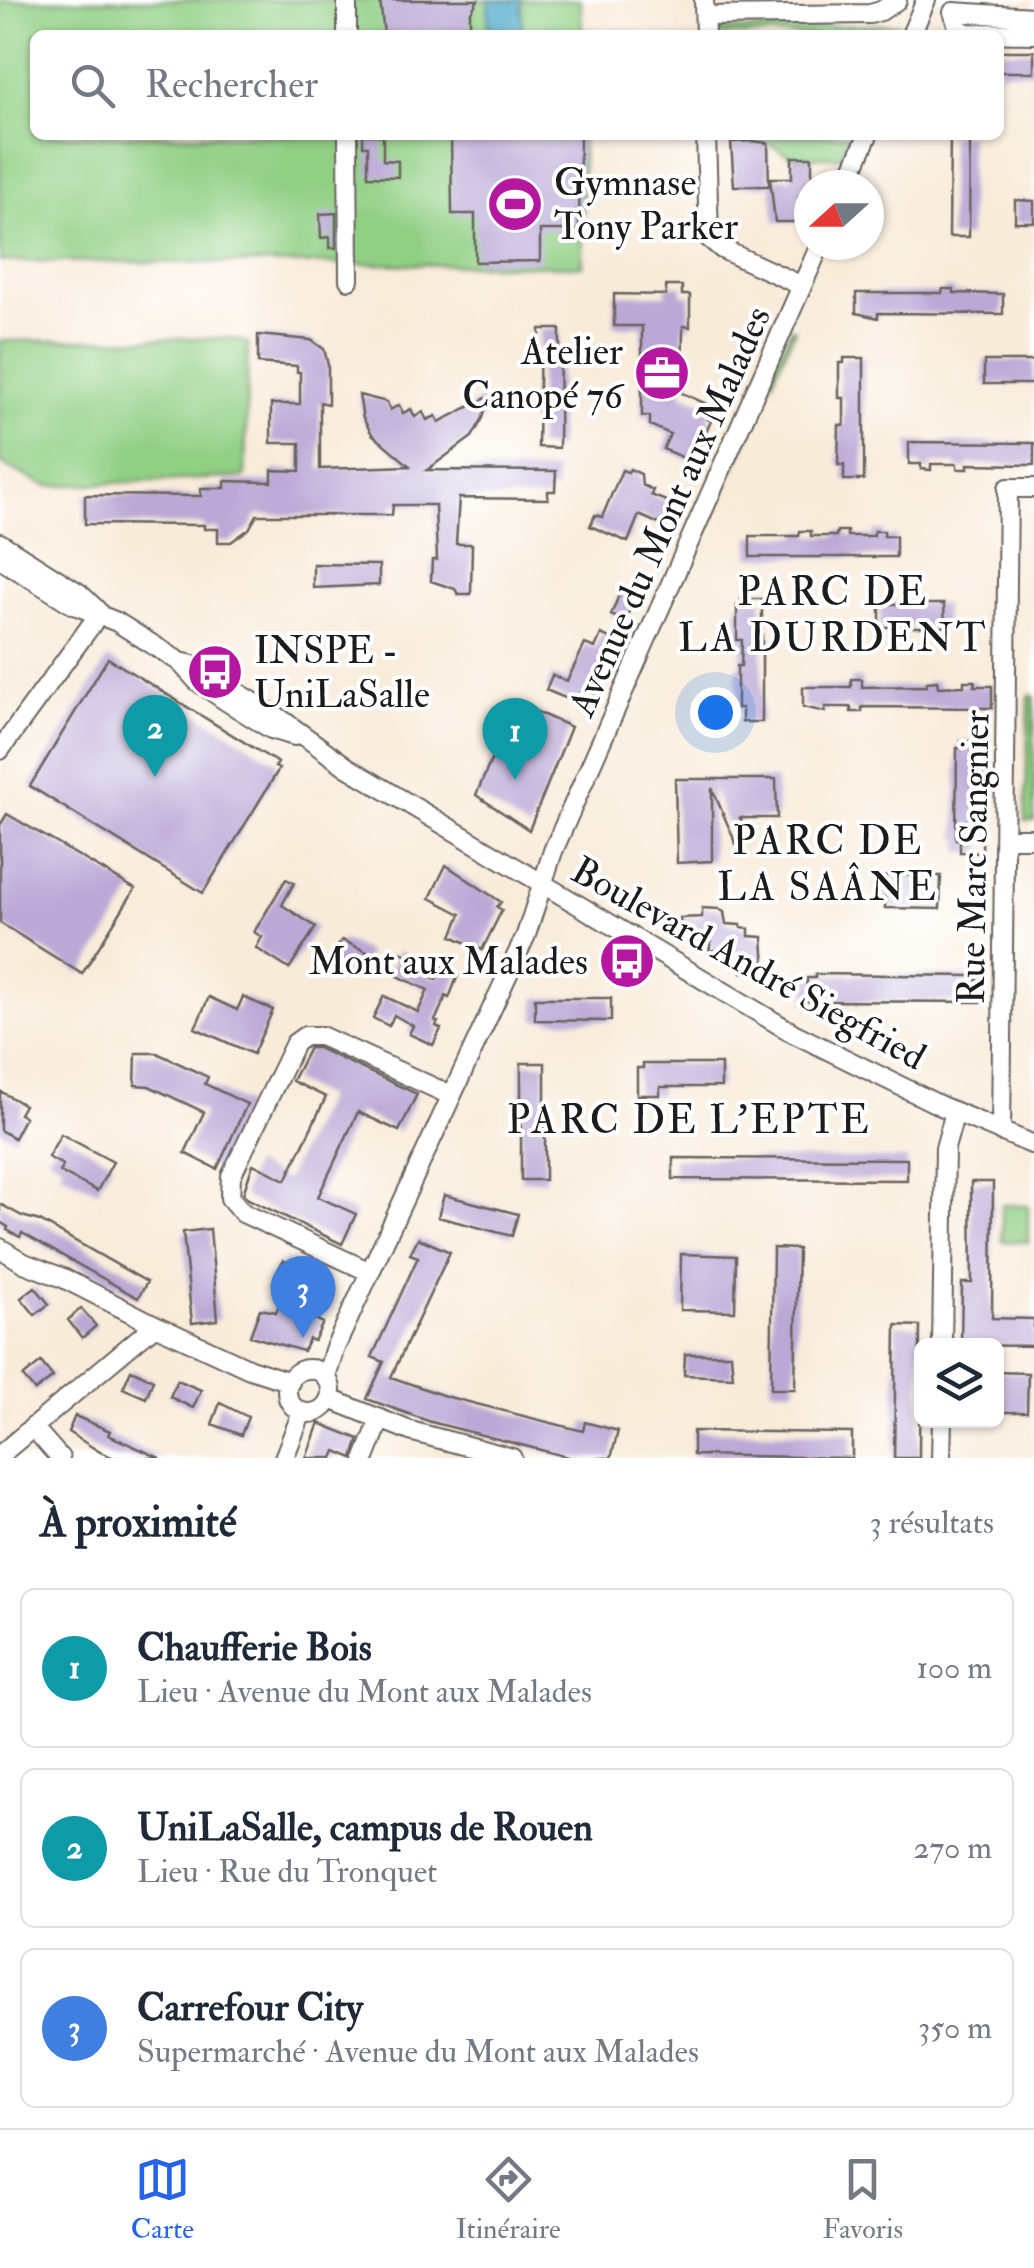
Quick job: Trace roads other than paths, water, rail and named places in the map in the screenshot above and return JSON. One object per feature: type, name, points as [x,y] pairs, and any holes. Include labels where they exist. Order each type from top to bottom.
[{"type":"street","points":[[347,0],[347,30]]},
{"type":"street","points":[[705,17],[870,14],[881,12],[897,0]]},
{"type":"street","points":[[913,30],[926,0]]},
{"type":"street","points":[[959,30],[949,6],[1034,17]]},
{"type":"street","points":[[1004,34],[1034,34]]},
{"type":"street","points":[[348,140],[349,280]]},
{"type":"street","points":[[706,140],[709,238],[722,249],[802,286]]},
{"type":"street","points":[[853,170],[866,140]]},
{"type":"street","name":"Avenue du Mont aux Malades","points":[[321,1374],[526,935],[553,850],[813,260]]},
{"type":"street","name":"Rue Marc Sangnier","points":[[1001,1132],[1008,488],[1034,488]]},
{"type":"street","points":[[0,544],[79,592],[100,613]]},
{"type":"street","points":[[0,559],[72,604],[100,613]]},
{"type":"street","points":[[0,750],[100,613]]},
{"type":"street","name":"Boulevard André Siegfried","points":[[100,613],[180,662],[192,664],[278,717],[308,741],[793,1033],[955,1112],[1034,1145]]},
{"type":"street","points":[[1007,838],[1034,838]]},
{"type":"street","points":[[370,1272],[242,1212],[230,1198],[232,1176],[295,1043],[305,1036],[322,1036],[450,1095]]},
{"type":"street","points":[[942,1338],[944,1148],[955,1112]]},
{"type":"street","points":[[0,1248],[155,1325],[290,1382]]},
{"type":"street","points":[[0,1455],[155,1325]]},
{"type":"street","points":[[303,1370],[321,1374],[330,1386],[330,1399],[321,1410],[302,1412],[295,1408],[288,1398],[290,1382],[303,1370]]},
{"type":"street","points":[[330,1399],[380,1420],[501,1457]]},
{"type":"street","points":[[284,1458],[302,1412]]},
{"type":"street","points":[[364,1458],[380,1420]]},
{"type":"street","points":[[33,1427],[60,1458]]},
{"type":"street","points":[[942,1428],[942,1458]]},
{"type":"water","points":[[488,0],[521,0],[522,30],[489,30]]},
{"type":"place","name":"Gymnase Tony Parker","points":[[515,204]]},
{"type":"place","name":"Atelier Canopé 76","points":[[662,373]]},
{"type":"place","name":"INSPE - UniLaSalle","points":[[215,672]]},
{"type":"place","name":"UniLaSalle, campus de Rouen","points":[[155,777]]},
{"type":"place","name":"Chaufferie Bois","points":[[515,780]]},
{"type":"place","name":"Mont aux Malades","points":[[627,961]]},
{"type":"place","name":"Carrefour City","points":[[303,1338]]},
{"type":"district","name":"PARC DE LA DURDENT","points":[[833,614]]},
{"type":"district","name":"PARC DE LA SAÂNE","points":[[828,863]]},
{"type":"district","name":"PARC DE L'EPTE","points":[[689,1119]]}]
